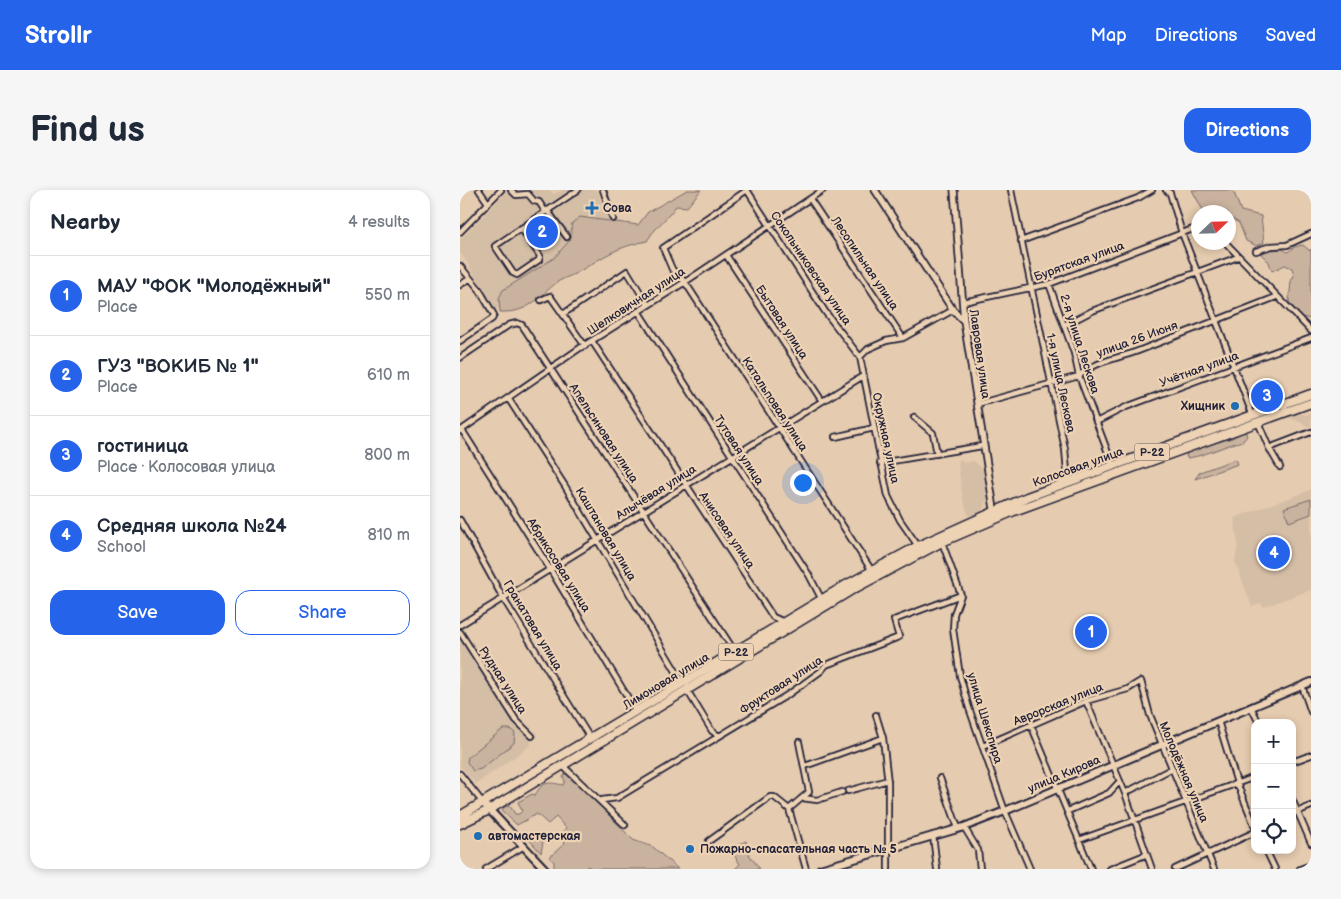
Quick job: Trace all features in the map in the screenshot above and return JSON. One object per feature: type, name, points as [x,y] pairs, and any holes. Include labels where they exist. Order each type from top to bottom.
[{"type":"highway","name":"Колосовая улица","points":[[995,515],[1255,419],[1311,394]]},
{"type":"highway","name":"Колосовая улица","points":[[995,515],[1068,482],[1255,419],[1311,403]]},
{"type":"highway","name":"Лимоновая улица","points":[[486,806],[636,712],[850,591],[995,515]]},
{"type":"highway","name":"Лимоновая улица","points":[[486,806],[562,765],[735,652],[872,571],[918,546],[995,515]]},
{"type":"highway","name":"Р-22","points":[[460,816],[486,806]]},
{"type":"highway","name":"Р-22","points":[[460,824],[486,806]]},
{"type":"main road","name":"улица Кирова","points":[[820,869],[843,866],[887,849],[961,828],[1114,766],[1311,682]]},
{"type":"main road","points":[[486,806],[545,869]]},
{"type":"street","points":[[479,190],[488,203]]},
{"type":"street","points":[[460,232],[501,190]]},
{"type":"street","points":[[511,190],[516,195],[528,194],[534,201],[539,202],[567,236]]},
{"type":"street","points":[[521,228],[540,256],[539,260],[517,275],[514,274],[495,246],[546,210],[578,190]]},
{"type":"street","points":[[603,190],[614,219]]},
{"type":"street","name":"Сокольниковская улица","points":[[747,190],[826,313],[860,356]]},
{"type":"street","name":"Катальповая улица","points":[[747,190],[663,248],[672,269],[685,282],[872,571]]},
{"type":"street","name":"Шелковичная улица","points":[[461,430],[592,341],[685,282],[823,190]]},
{"type":"street","points":[[876,190],[953,310],[964,321]]},
{"type":"street","name":"Лавровая улица","points":[[954,190],[964,321],[982,446],[995,515]]},
{"type":"street","name":"1-я улица Лескова","points":[[1011,190],[1050,385],[1065,449],[1068,482]]},
{"type":"street","points":[[1021,241],[1138,198],[1152,190]]},
{"type":"street","points":[[1166,190],[1170,193],[1182,233],[1217,320],[1233,368],[1255,419],[1280,467]]},
{"type":"street","points":[[1308,190],[1311,193]]},
{"type":"street","name":"Лесопильная улица","points":[[810,199],[903,338]]},
{"type":"street","name":"Бурятская улица","points":[[963,302],[1049,284],[1191,230]]},
{"type":"street","points":[[1256,250],[1271,246],[1287,245],[1311,234]]},
{"type":"street","points":[[1232,250],[1311,331]]},
{"type":"street","name":"Бытовая улица","points":[[726,255],[822,401]]},
{"type":"street","points":[[1065,325],[1092,312],[1238,257]]},
{"type":"street","points":[[460,266],[491,308],[494,315],[492,319],[460,342]]},
{"type":"street","points":[[563,314],[627,271],[648,305]]},
{"type":"street","points":[[460,285],[469,279]]},
{"type":"street","name":"2-я улица Лескова","points":[[1049,284],[1065,325],[1079,376],[1114,466]]},
{"type":"street","points":[[541,300],[550,296],[585,346]]},
{"type":"street","name":"улица 26 Июня","points":[[977,404],[1079,376],[1088,368],[1104,360],[1136,352],[1276,297]]},
{"type":"street","points":[[860,356],[886,341],[903,338],[953,310]]},
{"type":"street","name":"Тутовая улица","points":[[638,311],[809,575],[822,600]]},
{"type":"street","name":"Апельсиновая улица","points":[[460,358],[509,324],[517,323],[522,325],[735,652]]},
{"type":"street","name":"Учётная улица","points":[[1096,422],[1126,407],[1311,338]]},
{"type":"street","name":"Анисовая улица","points":[[592,341],[772,617],[785,622]]},
{"type":"street","name":"Окружная улица","points":[[860,356],[888,496],[900,520],[918,546]]},
{"type":"street","name":"Алычёвая улица","points":[[460,626],[550,568],[863,376]]},
{"type":"street","name":"Каштановая улица","points":[[508,398],[597,540],[712,731],[719,736]]},
{"type":"street","points":[[914,417],[933,434],[936,454]]},
{"type":"street","points":[[835,437],[874,428]]},
{"type":"street","name":"Абрикосовая улица","points":[[461,430],[550,568],[636,712]]},
{"type":"street","points":[[1269,448],[1311,432]]},
{"type":"street","points":[[880,463],[982,446]]},
{"type":"street","name":"Гранатовая улица","points":[[460,520],[503,598],[591,740]]},
{"type":"street","points":[[942,542],[961,595]]},
{"type":"street","name":"Фруктовая улица","points":[[602,800],[618,798],[789,694],[821,671],[826,665],[899,637],[894,620],[961,595]]},
{"type":"street","name":"улица Шекспира","points":[[961,595],[954,614],[953,629],[960,676],[1005,811],[1030,869]]},
{"type":"street","name":"Рудная улица","points":[[460,632],[516,720],[532,736]]},
{"type":"street","name":"Аврорская улица","points":[[982,746],[1086,701],[1128,689],[1141,681]]},
{"type":"street","name":"Молодёжная улица","points":[[1141,681],[1150,715],[1214,869]]},
{"type":"street","points":[[1302,686],[1311,712]]},
{"type":"street","points":[[1086,701],[1125,793],[1145,855],[1152,869]]},
{"type":"street","points":[[1251,706],[1257,719]]},
{"type":"street","points":[[876,715],[883,738],[888,780],[888,869]]},
{"type":"street","points":[[1218,721],[1237,783],[1251,817]]},
{"type":"street","points":[[1031,725],[1059,788],[1091,869]]},
{"type":"street","points":[[805,766],[883,738]]},
{"type":"street","points":[[789,809],[809,792],[799,742]]},
{"type":"street","points":[[1296,761],[1311,755]]},
{"type":"street","points":[[562,765],[602,800],[625,825]]},
{"type":"street","points":[[1125,793],[1171,769]]},
{"type":"street","points":[[460,774],[486,806]]},
{"type":"street","points":[[940,778],[961,828],[978,850],[980,869]]},
{"type":"street","points":[[1079,840],[1251,778]]},
{"type":"street","points":[[802,798],[817,800],[888,780]]},
{"type":"street","points":[[1068,811],[1109,793],[1120,781]]},
{"type":"street","points":[[709,841],[770,797],[776,798],[789,809],[806,869]]},
{"type":"street","points":[[1296,813],[1311,806]]},
{"type":"street","points":[[1296,815],[1311,844]]},
{"type":"street","points":[[1175,869],[1251,834]]},
{"type":"street","points":[[933,835],[937,869]]},
{"type":"street","points":[[486,869],[524,846]]},
{"type":"street","points":[[1268,854],[1275,869]]},
{"type":"street","points":[[1110,869],[1145,855]]},
{"type":"street","points":[[1300,869],[1311,865]]},
{"type":"shaded area","points":[[508,190],[550,190],[554,194],[562,190],[597,190],[614,231],[496,310],[460,252],[460,240]]},
{"type":"shaded area","points":[[687,190],[701,190],[687,207],[676,206],[647,241],[612,252],[597,260],[559,281],[526,307],[511,312],[500,312],[499,298],[503,290],[554,258],[570,240],[572,223],[580,217],[638,225],[648,212]]},
{"type":"shaded area","points":[[1192,190],[1233,190],[1241,211],[1261,216],[1264,243],[1257,246],[1246,241],[1239,223],[1236,221],[1236,205],[1200,205]]},
{"type":"shaded area","points":[[1303,245],[1310,251],[1311,249],[1311,319],[1301,317],[1289,302],[1291,281],[1294,276],[1292,268],[1285,265],[1272,271],[1269,262],[1260,253],[1262,251],[1282,249],[1288,252],[1294,247]]},
{"type":"shaded area","points":[[1300,411],[1298,413],[1306,415],[1311,413],[1311,427],[1285,416]]},
{"type":"shaded area","points":[[1245,431],[1247,436],[1243,441],[1187,458],[1186,455],[1191,450],[1232,438]]},
{"type":"shaded area","points":[[960,459],[964,463],[974,461],[983,470],[987,499],[981,513],[969,516],[963,500],[958,464]]},
{"type":"shaded area","points":[[1236,459],[1238,464],[1195,479],[1200,472]]},
{"type":"shaded area","points":[[1311,490],[1311,590],[1263,607],[1261,603],[1252,607],[1235,561],[1238,544],[1234,518]]},
{"type":"shaded area","points":[[1311,499],[1311,514],[1289,522],[1284,508]]},
{"type":"shaded area","points":[[460,638],[505,709],[531,739],[531,745],[476,784],[460,766]]},
{"type":"shaded area","points":[[503,729],[510,729],[515,733],[514,743],[481,769],[473,771],[467,762],[468,757]]},
{"type":"shaded area","points":[[566,773],[573,775],[580,785],[633,840],[653,847],[678,869],[594,869],[587,866],[587,869],[554,869],[554,862],[550,857],[565,843],[559,836],[566,828],[556,817],[548,824],[537,814],[517,825],[502,811],[504,807],[510,806],[515,814],[519,814],[522,811],[518,802],[532,794],[535,795],[543,785],[553,783],[563,785],[565,781],[563,777]]},
{"type":"shaded area","points":[[530,833],[537,835],[543,842],[541,853],[526,836]]},
{"type":"shaded area","points":[[746,841],[750,856],[760,869],[735,869],[740,864],[730,849]]},
{"type":"place","name":"Сова","points":[[592,208]]},
{"type":"place","name":"ГУЗ \"ВОКИБ № 1\"","points":[[542,232]]},
{"type":"place","name":"гостиница","points":[[1267,396]]},
{"type":"place","name":"Хищник","points":[[1235,406]]},
{"type":"place","name":"Средняя школа №24","points":[[1274,553]]},
{"type":"place","name":"МАУ \"ФОК \"Молодёжный\"","points":[[1091,632]]},
{"type":"place","name":"автомастерская","points":[[478,836]]},
{"type":"place","name":"Пожарно-спасательная часть № 5","points":[[690,849]]}]
